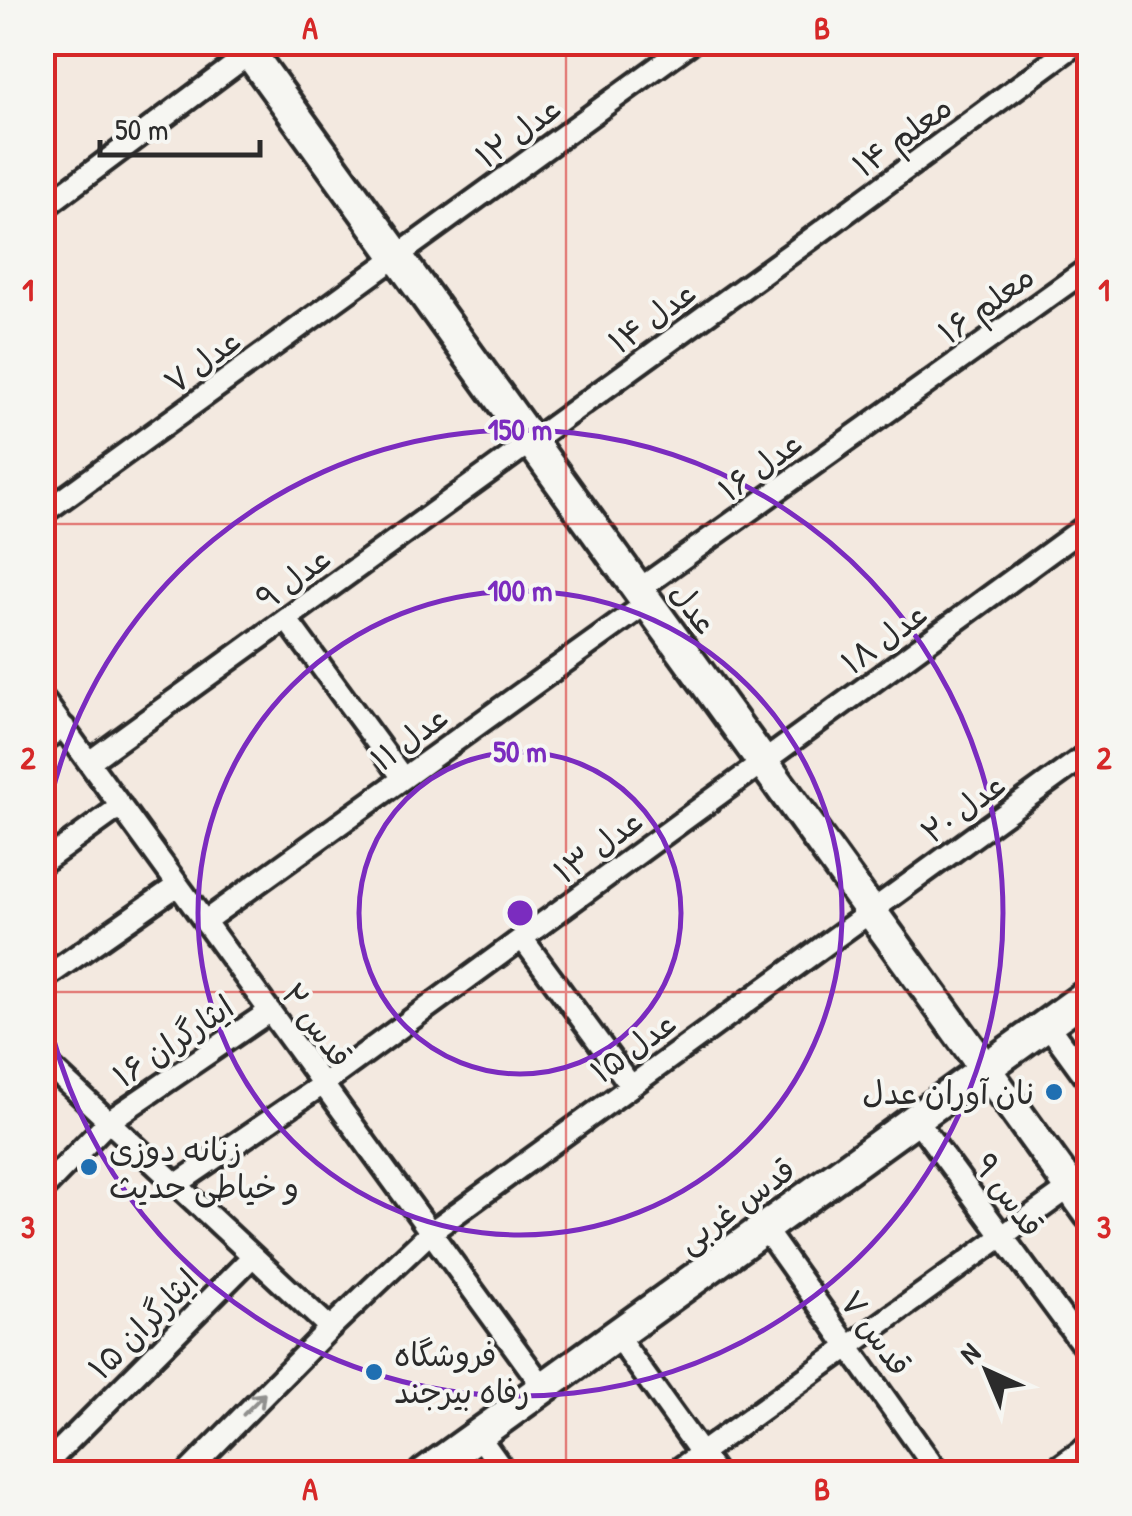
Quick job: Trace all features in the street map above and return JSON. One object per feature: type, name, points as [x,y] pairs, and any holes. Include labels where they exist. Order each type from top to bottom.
[{"type":"street","name":"عدل ۱۲","points":[[397,257],[692,42]]},
{"type":"street","name":"معلم ۱۴","points":[[808,242],[1079,42]]},
{"type":"street","points":[[42,210],[252,46]]},
{"type":"street","name":"عدل","points":[[252,46],[397,257],[985,1069],[1080,1180],[1090,1214]]},
{"type":"street","name":"عدل ۱۴","points":[[531,442],[808,242]]},
{"type":"street","name":"عدل ۷","points":[[42,514],[397,257]]},
{"type":"street","name":"معلم ۱۶‌","points":[[916,390],[1090,267]]},
{"type":"street","name":"عدل ۱۶","points":[[643,596],[916,390]]},
{"type":"street","name":"عدل ۹","points":[[88,762],[531,442]]},
{"type":"street","name":"عدل ۱۸","points":[[764,763],[1090,523]]},
{"type":"street","name":"عدل ۱۱","points":[[205,922],[643,596]]},
{"type":"street","points":[[287,620],[403,778]]},
{"type":"street","name":"قدس ۲","points":[[42,698],[544,1388]]},
{"type":"street","points":[[42,742],[64,726]]},
{"type":"street","name":"عدل ۲۰","points":[[871,912],[1090,752]]},
{"type":"street","name":"عدل ۱۳","points":[[177,1184],[323,1084],[764,763]]},
{"type":"street","points":[[42,863],[121,806]]},
{"type":"street","points":[[42,980],[178,885]]},
{"type":"street","name":"عدل ۱۵","points":[[186,1474],[430,1232],[871,912]]},
{"type":"street","points":[[522,938],[631,1086]]},
{"type":"street","name":"قدس غربی","points":[[424,1474],[1090,994]]},
{"type":"street","name":"ایثارگران ۱۶","points":[[42,1190],[109,1120],[270,1011]]},
{"type":"street","points":[[1047,1024],[1090,1083]]},
{"type":"street","points":[[42,1058],[330,1328]]},
{"type":"street","name":"قدس ۹","points":[[916,1119],[1090,1356]]},
{"type":"street","points":[[672,1474],[1080,1180]]},
{"type":"street","name":"قدس ۷","points":[[764,1228],[940,1474]]},
{"type":"street","name":"ایثارگران ۱۵","points":[[42,1468],[252,1256]]},
{"type":"street","points":[[616,1335],[716,1474]]},
{"type":"street","points":[[478,1434],[506,1474]]},
{"type":"street","points":[[1049,1474],[1090,1445]]},
{"type":"place","name":"نان آوران عدل","points":[[1054,1092]]},
{"type":"place","name":"زنانه دوزی و خیاطی حدیث","points":[[89,1167]]},
{"type":"place","name":"فروشگاه رفاه بیرجند","points":[[374,1372]]}]
